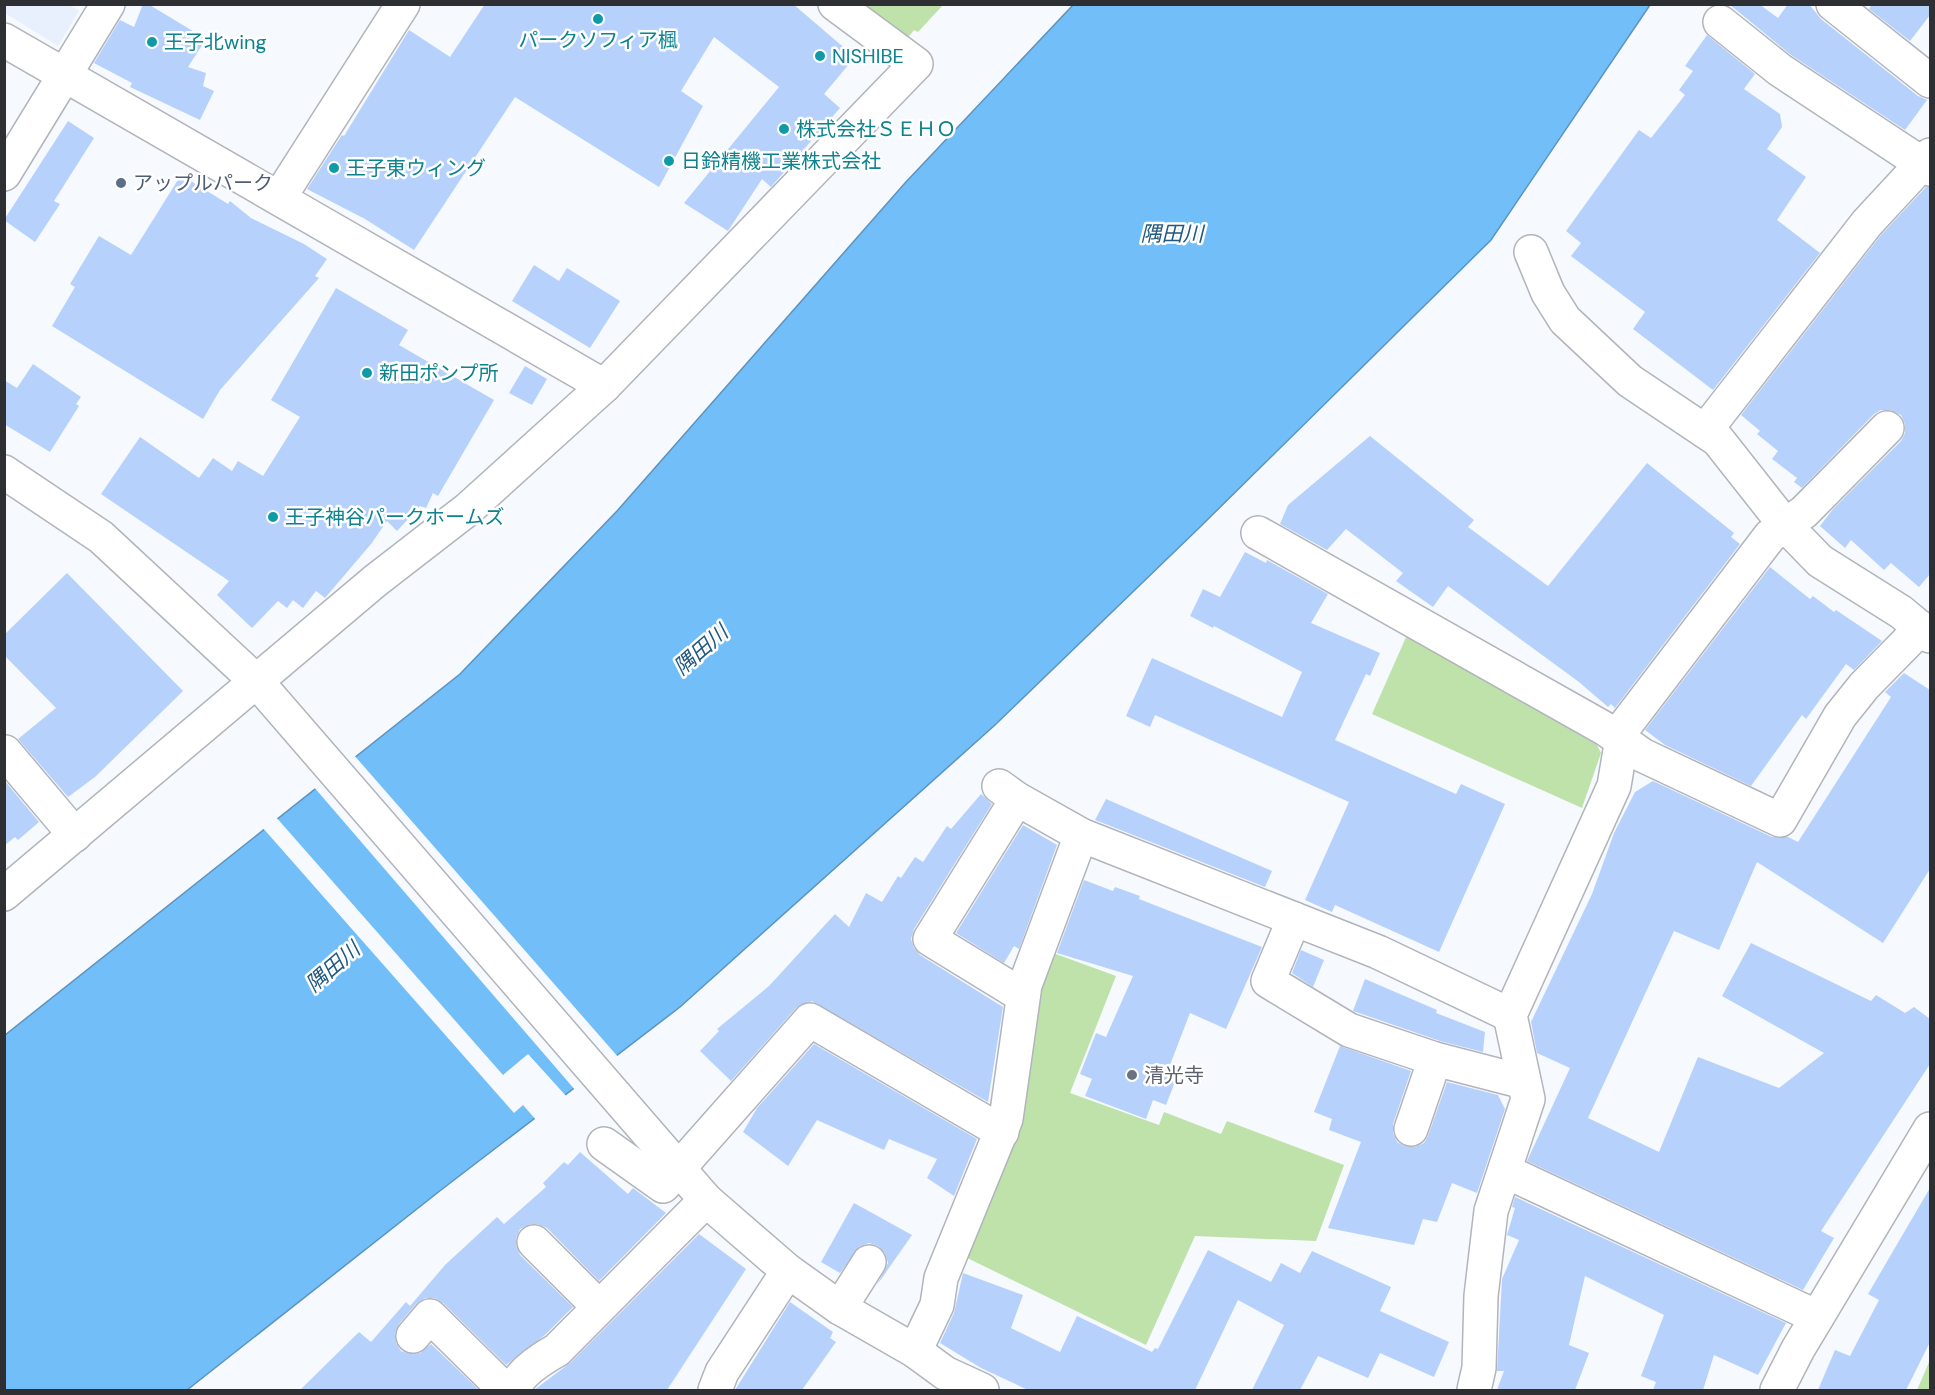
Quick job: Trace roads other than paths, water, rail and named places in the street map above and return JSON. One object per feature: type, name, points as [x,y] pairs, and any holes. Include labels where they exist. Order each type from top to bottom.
[{"type":"street","points":[[4,174],[108,4]]},
{"type":"street","points":[[279,198],[403,4]]},
{"type":"street","points":[[4,894],[75,835],[264,690],[375,581],[468,509],[604,386],[916,64],[835,4]]},
{"type":"street","points":[[1833,4],[1930,81]]},
{"type":"street","points":[[1705,431],[1867,223],[1928,162],[1779,70],[1720,22]]},
{"type":"street","points":[[4,40],[604,386]]},
{"type":"street","points":[[1258,533],[1607,730],[1642,755],[1780,820],[1840,716],[1864,686],[1926,632],[1820,561],[1785,525],[1718,440],[1630,381],[1565,320],[1548,293],[1531,252]]},
{"type":"street","points":[[1474,1390],[1479,1368],[1481,1296],[1491,1211],[1528,1099],[1510,1015],[1614,786],[1624,728],[1770,536],[1804,512],[1887,428]]},
{"type":"street","points":[[4,472],[101,537],[264,690],[706,1200],[788,1271],[840,1308],[915,1352],[941,1382],[982,1390]]},
{"type":"street","points":[[5,752],[75,835]]},
{"type":"street","points":[[1023,996],[930,939],[1008,793],[1081,835],[1378,952],[1510,1015]]},
{"type":"street","points":[[915,1352],[937,1305],[941,1278],[1002,1132],[1006,1119],[1024,985],[1081,835]]},
{"type":"street","points":[[1294,919],[1268,981],[1350,1030],[1435,1059],[1524,1082]]},
{"type":"street","points":[[604,1144],[663,1186],[810,1020],[1002,1132]]},
{"type":"street","points":[[1411,1129],[1435,1059]]},
{"type":"street","points":[[1777,1390],[1817,1317],[1930,1129]]},
{"type":"street","points":[[1505,1171],[1817,1317]]},
{"type":"street","points":[[513,1390],[516,1383],[542,1358],[557,1350],[706,1200]]},
{"type":"street","points":[[534,1242],[599,1307]]},
{"type":"street","points":[[840,1308],[869,1262]]},
{"type":"street","points":[[715,1390],[722,1372],[788,1271]]},
{"type":"street","points":[[413,1336],[430,1316],[505,1390]]},
{"type":"water","name":"隅田川","points":[[1073,5],[1650,5],[1491,240],[995,725],[680,1007],[441,1190],[187,1390],[5,1390],[5,1035],[460,674],[617,511],[905,183]]},
{"type":"place","name":"パークソフィア楓","points":[[598,19]]},
{"type":"place","name":"王子北wing","points":[[152,42]]},
{"type":"place","name":"NISHIBE","points":[[820,56]]},
{"type":"place","name":"株式会社ＳＥＨＯ","points":[[784,129]]},
{"type":"place","name":"日鈴精機工業株式会社","points":[[669,161]]},
{"type":"place","name":"王子東ウィング","points":[[334,168]]},
{"type":"place","name":"アップルパーク","points":[[121,183]]},
{"type":"place","name":"新田ポンプ所","points":[[367,373]]},
{"type":"place","name":"王子神谷パークホームズ","points":[[273,517]]},
{"type":"place","name":"清光寺","points":[[1132,1075]]}]
